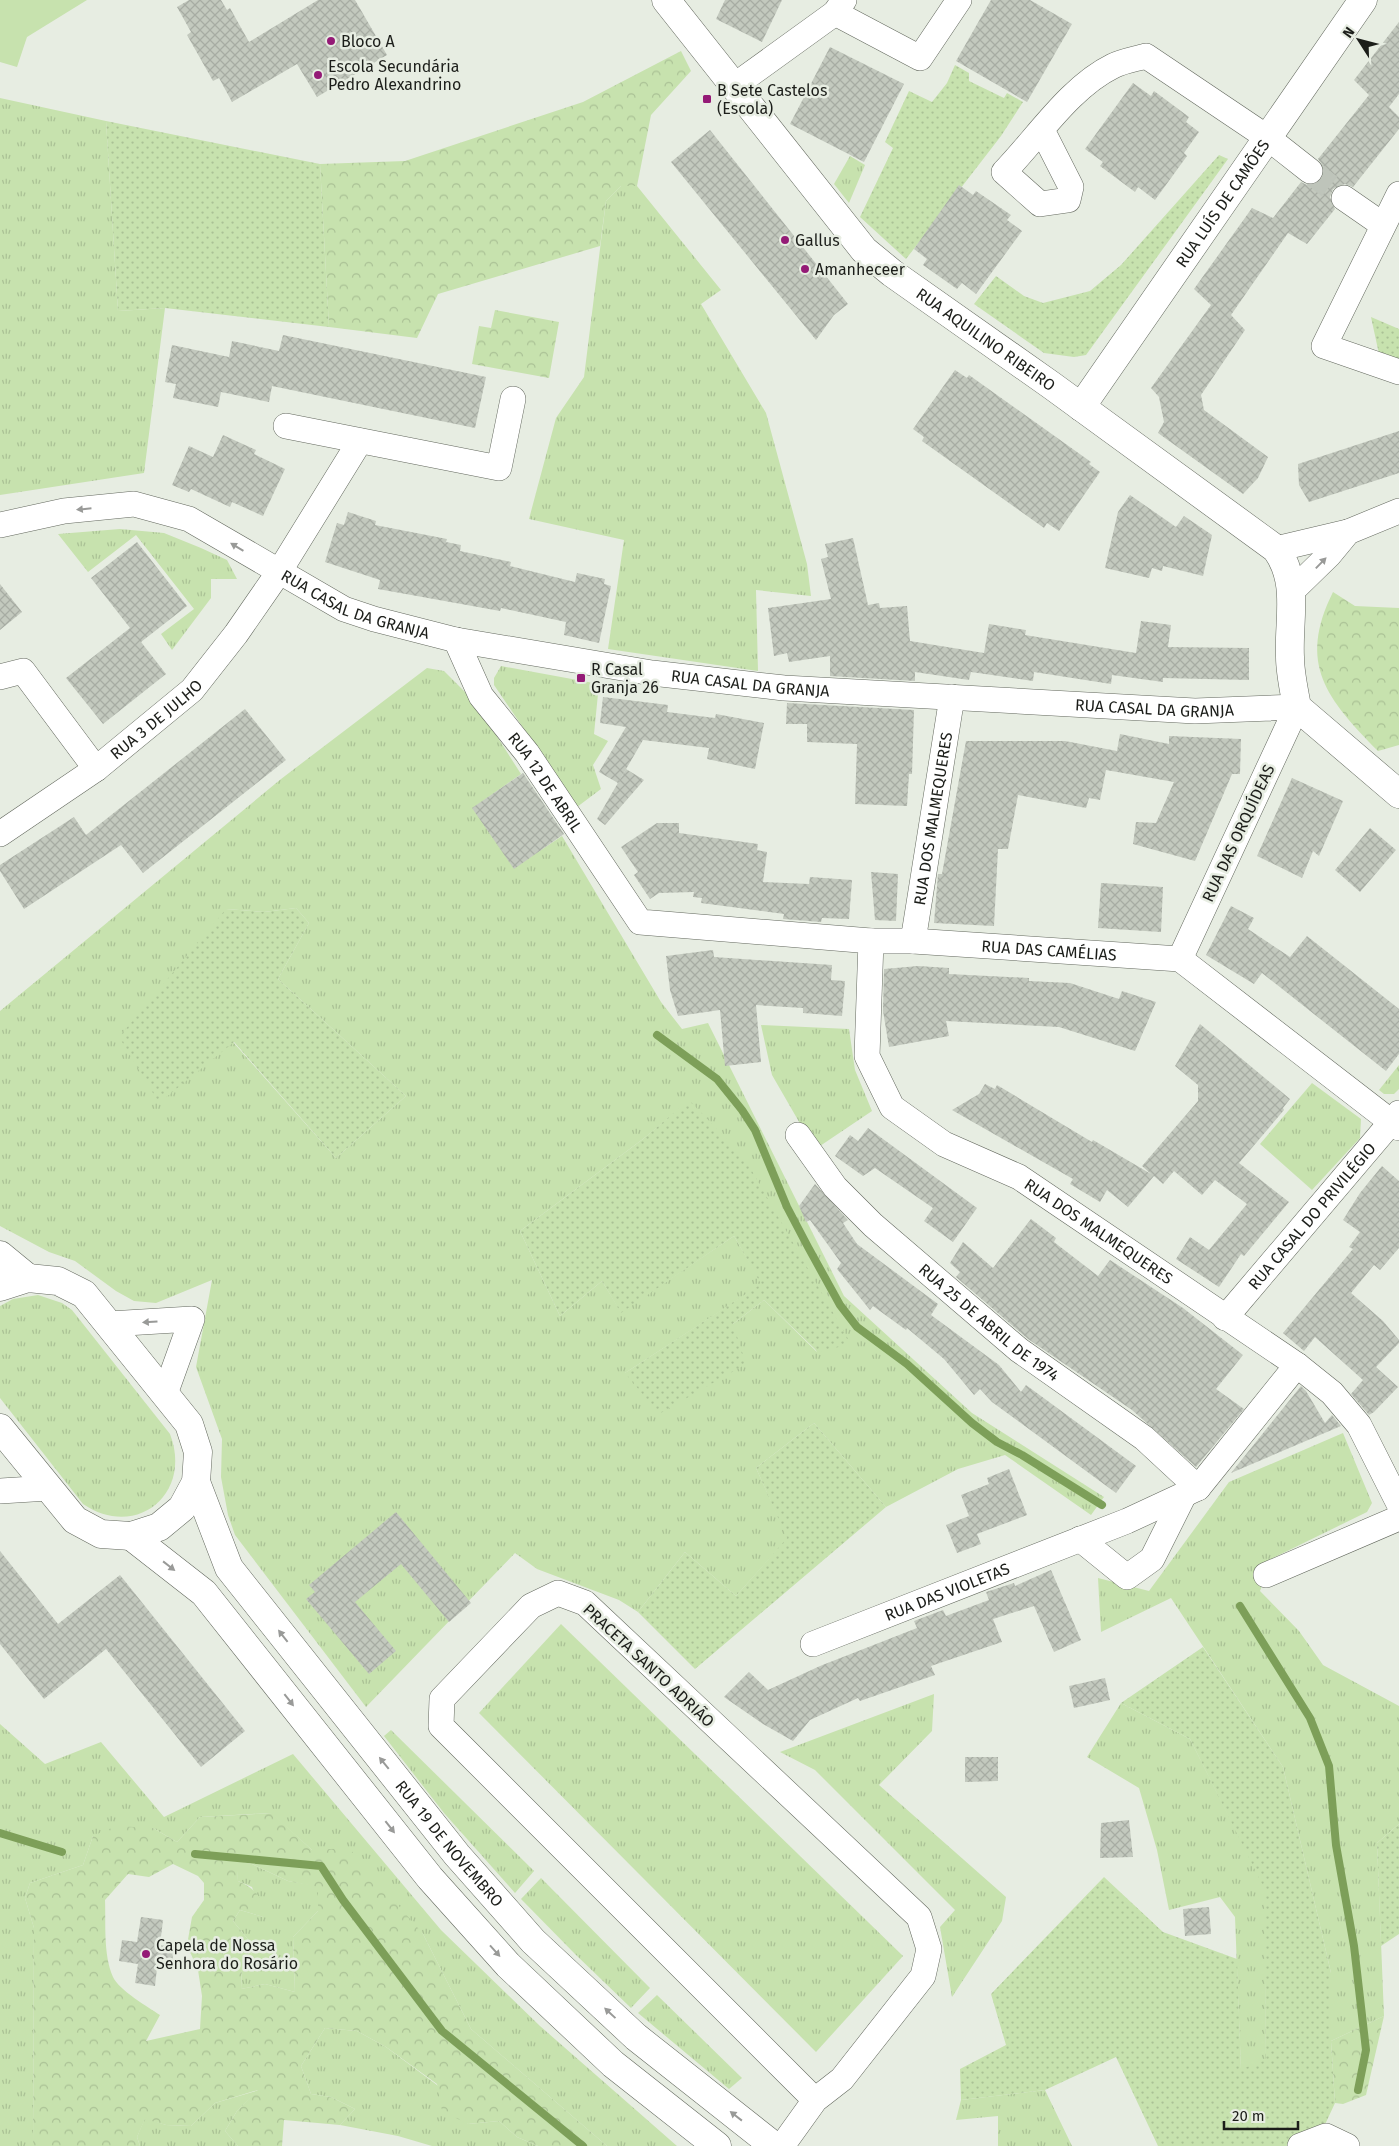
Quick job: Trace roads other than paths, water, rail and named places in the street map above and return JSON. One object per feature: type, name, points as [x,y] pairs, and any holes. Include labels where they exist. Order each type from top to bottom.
[{"type":"street","name":"RUA AQUILINO RIBEIRO","points":[[666,0],[864,250],[892,273],[1276,549],[1284,565],[1292,590],[1290,657],[1296,706]]},
{"type":"street","points":[[734,86],[839,6],[920,58],[959,0]]},
{"type":"street","name":"RUA LUÍS DE CAMÕES","points":[[1081,407],[1363,0]]},
{"type":"street","points":[[1042,130],[1076,93],[1114,66],[1146,56],[1268,138],[1310,171]]},
{"type":"street","points":[[1399,194],[1324,346],[1399,372]]},
{"type":"street","points":[[1344,198],[1383,225]]},
{"type":"street","points":[[286,426],[499,468],[513,400]]},
{"type":"street","name":"RUA 3 DE JULHO","points":[[0,834],[96,768],[192,690],[236,634],[279,572],[360,441]]},
{"type":"street","name":"RUA CASAL DA GRANJA","points":[[0,525],[64,511],[134,504],[189,519],[344,609],[374,619],[456,640],[662,674],[784,688],[1195,711],[1296,706]]},
{"type":"street","points":[[1276,549],[1348,532],[1399,511]]},
{"type":"street","points":[[1292,590],[1322,562],[1348,532]]},
{"type":"street","name":"RUA 12 DE ABRIL","points":[[456,640],[481,696],[527,753],[640,922]]},
{"type":"street","points":[[0,677],[23,671],[96,768]]},
{"type":"street","name":"RUA DOS MALMEQUERES","points":[[913,941],[952,697]]},
{"type":"street","points":[[1296,706],[1399,794]]},
{"type":"street","name":"RUA DAS ORQUÍDEAS","points":[[1180,959],[1296,706]]},
{"type":"street","name":"RUA DAS CAMÉLIAS","points":[[640,922],[871,941],[913,941],[1180,959]]},
{"type":"street","name":"RUA DOS MALMEQUERES","points":[[871,941],[867,1056],[892,1106],[944,1144],[1019,1177],[1297,1365],[1332,1393],[1359,1425],[1399,1504]]},
{"type":"street","points":[[1180,959],[1396,1121]]},
{"type":"street","name":"RUA CASAL DO PRIVILÉGIO","points":[[1225,1318],[1396,1121]]},
{"type":"street","name":"RUA 25 DE ABRIL DE 1974","points":[[798,1136],[835,1187],[873,1225],[1019,1350],[1144,1438],[1191,1491]]},
{"type":"street","points":[[0,1255],[28,1278]]},
{"type":"street","name":"RUA 19 DE NOVEMBRO","points":[[0,1287],[28,1278],[58,1280],[84,1294],[189,1424],[198,1452],[196,1482],[182,1508],[159,1527],[131,1536],[101,1534],[75,1520],[0,1428]]},
{"type":"street","points":[[109,1324],[192,1319],[165,1394]]},
{"type":"street","name":"RUA DAS VIOLETAS","points":[[1080,1539],[1127,1577],[1152,1559],[1191,1491],[1297,1365]]},
{"type":"street","name":"RUA 19 DE NOVEMBRO","points":[[196,1482],[229,1568],[457,1855],[533,1941],[636,2038],[774,2146]]},
{"type":"street","points":[[0,1491],[49,1488]]},
{"type":"street","name":"RUA DAS VIOLETAS","points":[[812,1644],[1127,1521],[1191,1491]]},
{"type":"street","points":[[1266,1575],[1399,1518]]},
{"type":"street","points":[[131,1536],[204,1593],[430,1878],[508,1965],[613,2064],[717,2146]]},
{"type":"street","name":"PRACETA SANTO ADRIÃO","points":[[782,2146],[815,2100],[842,2079],[923,1976],[929,1949],[919,1917],[585,1603],[558,1593],[531,1606],[442,1699],[442,1726],[815,2100]]},
{"type":"street","points":[[1300,2146],[1326,2136],[1347,2146]]},
{"type":"waterway","points":[[657,1035],[717,1079],[742,1110],[755,1130],[787,1207],[808,1247],[840,1305],[857,1327],[907,1364],[972,1423],[997,1442],[1022,1455],[1102,1505]]},
{"type":"waterway","points":[[1240,1606],[1310,1718],[1329,1766],[1336,1845],[1354,1946],[1366,2050],[1358,2090]]},
{"type":"waterway","points":[[0,1833],[62,1852]]},
{"type":"waterway","points":[[195,1854],[321,1866],[343,1900],[442,2031],[583,2146]]},
{"type":"tunnel","points":[[1310,171],[1344,198]]},
{"type":"place","name":"Bloco A","points":[[331,41]]},
{"type":"place","name":"Escola Secundária Pedro Alexandrino","points":[[318,75]]},
{"type":"place","name":"B Sete Castelos (Escola)","points":[[707,99]]},
{"type":"place","name":"Gallus","points":[[785,240]]},
{"type":"place","name":"Amanheceer","points":[[805,269]]},
{"type":"place","name":"R Casal Granja 26","points":[[581,678]]},
{"type":"place","name":"Capela de Nossa Senhora do Rosário","points":[[146,1954]]}]
